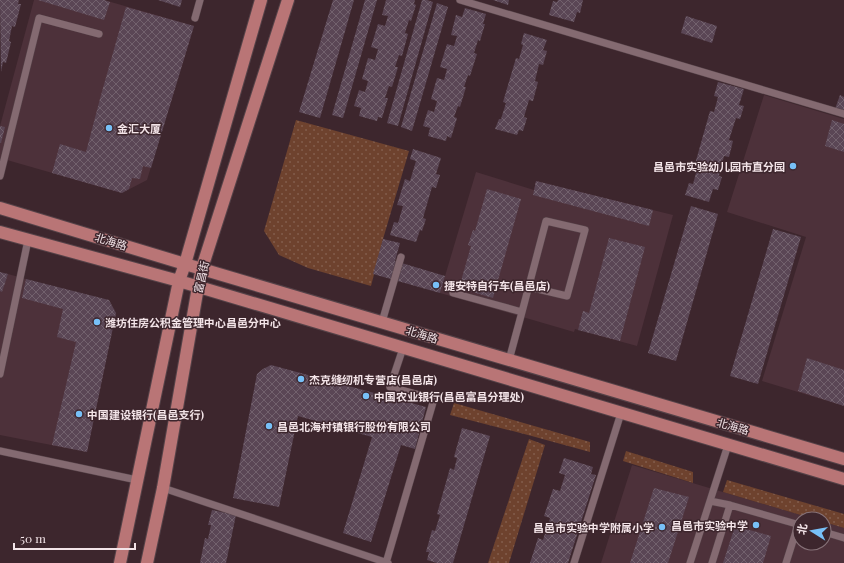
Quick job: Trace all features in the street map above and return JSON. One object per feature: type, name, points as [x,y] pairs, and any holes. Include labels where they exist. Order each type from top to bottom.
[{"type":"main road","name":"富昌街","points":[[120,563],[179,281],[261,0]]},
{"type":"main road","name":"富昌街","points":[[147,563],[163,488],[202,268],[288,0]]},
{"type":"main road","name":"北海路","points":[[0,208],[844,459]]},
{"type":"main road","name":"北海路","points":[[0,232],[198,286],[844,479]]},
{"type":"lane","points":[[195,18],[200,0]]},
{"type":"lane","points":[[460,0],[844,114]]},
{"type":"lane","points":[[0,176],[39,18],[98,34]]},
{"type":"lane","points":[[509,360],[546,221],[585,230],[567,296],[529,287]]},
{"type":"lane","points":[[0,374],[28,240]]},
{"type":"lane","points":[[382,322],[401,257]]},
{"type":"lane","points":[[453,293],[522,312]]},
{"type":"lane","points":[[163,488],[387,563],[434,399],[390,387],[403,348]]},
{"type":"lane","points":[[574,563],[621,413]]},
{"type":"lane","points":[[690,563],[728,445]]},
{"type":"lane","points":[[0,451],[137,480]]},
{"type":"lane","points":[[710,500],[792,523]]},
{"type":"lane","points":[[712,563],[730,505]]},
{"type":"lane","points":[[832,534],[844,538]]},
{"type":"lane","points":[[786,563],[792,545]]},
{"type":"shaded area","points":[[34,0],[104,0],[194,26],[147,180],[122,193],[0,158],[0,126]]},
{"type":"shaded area","points":[[764,95],[844,119],[844,406],[762,381],[806,237],[727,212]]},
{"type":"shaded area","points":[[296,120],[409,151],[371,286],[308,268],[279,255],[264,231]]},
{"type":"shaded area","points":[[476,172],[534,190],[536,181],[673,215],[637,346],[575,329],[574,332],[440,293]]},
{"type":"shaded area","points":[[8,274],[26,279],[116,313],[87,452],[0,435],[0,291],[2,291]]},
{"type":"shaded area","points":[[454,403],[590,442],[590,452],[450,415]]},
{"type":"shaded area","points":[[529,439],[545,445],[509,563],[488,563]]},
{"type":"shaded area","points":[[626,451],[693,472],[693,483],[623,461]]},
{"type":"shaded area","points":[[632,465],[792,512],[792,551],[832,551],[832,524],[844,528],[844,563],[601,563]]},
{"type":"shaded area","points":[[727,480],[844,514],[844,528],[832,524],[832,511],[792,511],[792,512],[723,492]]},
{"type":"building","points":[[0,0],[19,0],[18,4],[21,4],[15,27],[12,26],[9,41],[11,42],[6,63],[3,62],[1,72]]},
{"type":"building","points":[[38,0],[104,0],[110,2],[104,20]]},
{"type":"building","points":[[158,0],[182,0],[180,7]]},
{"type":"building","points":[[333,0],[354,0],[320,118],[299,112]]},
{"type":"building","points":[[365,0],[377,0],[343,118],[332,115]]},
{"type":"building","points":[[386,0],[415,0],[414,4],[416,5],[405,33],[408,34],[402,56],[399,55],[395,67],[398,67],[392,87],[389,86],[385,98],[388,98],[382,118],[378,117],[377,121],[359,116],[361,108],[354,106],[359,90],[365,92],[368,81],[362,79],[368,58],[375,60],[378,49],[371,47],[378,24],[385,26],[388,16],[382,15]]},
{"type":"building","points":[[422,0],[433,2],[398,126],[387,123]]},
{"type":"building","points":[[493,0],[509,0],[508,5]]},
{"type":"building","points":[[558,0],[583,0],[580,13],[577,12],[574,22],[549,15],[553,1],[557,2]]},
{"type":"building","points":[[437,3],[448,7],[412,131],[401,127]]},
{"type":"building","points":[[126,7],[194,26],[151,168],[143,166],[140,179],[132,178],[129,189],[122,193],[52,173],[60,144],[86,152]]},
{"type":"building","points":[[465,8],[486,14],[483,24],[485,24],[480,41],[478,40],[474,53],[477,54],[470,76],[468,75],[464,87],[466,87],[460,107],[458,106],[454,117],[457,118],[451,138],[447,136],[446,141],[428,136],[430,128],[423,126],[428,110],[434,112],[437,101],[431,99],[437,78],[444,80],[447,69],[440,67],[447,44],[454,46],[457,36],[451,35],[456,15],[462,17]]},
{"type":"building","points":[[686,16],[717,26],[712,43],[681,33]]},
{"type":"building","points":[[524,33],[547,40],[543,50],[547,51],[543,65],[539,64],[535,81],[538,82],[533,101],[529,100],[524,117],[527,118],[523,131],[519,130],[517,135],[495,129],[499,119],[501,119],[506,103],[503,102],[516,58],[519,59],[523,45],[521,44]]},
{"type":"building","points":[[718,82],[744,89],[739,105],[744,106],[740,119],[736,118],[729,140],[733,141],[729,157],[724,156],[719,176],[722,177],[718,190],[713,189],[709,202],[685,195],[689,183],[693,184],[698,166],[695,164],[710,111],[714,112],[718,97],[714,96]]},
{"type":"building","points":[[840,95],[844,97],[844,112],[835,109]]},
{"type":"building","points":[[832,120],[844,124],[844,152],[825,146]]},
{"type":"building","points":[[0,126],[5,127],[1,143],[0,143]]},
{"type":"building","points":[[413,149],[441,158],[436,174],[440,175],[436,188],[432,187],[423,218],[426,219],[416,242],[390,235],[394,222],[398,223],[403,206],[397,205],[405,179],[410,181],[416,161],[410,159]]},
{"type":"building","points":[[536,181],[653,210],[649,226],[533,195]]},
{"type":"building","points":[[487,189],[521,199],[493,298],[459,288],[471,246],[468,245],[473,230],[475,231]]},
{"type":"building","points":[[691,206],[718,214],[676,361],[648,353]]},
{"type":"building","points":[[773,229],[801,237],[758,384],[730,376]]},
{"type":"building","points":[[609,238],[645,247],[620,341],[578,330],[583,311],[589,313]]},
{"type":"building","points":[[383,239],[400,243],[395,261],[445,276],[440,293],[373,274]]},
{"type":"building","points":[[0,272],[8,274],[2,292],[0,291]]},
{"type":"building","points":[[26,279],[109,300],[116,313],[87,452],[52,445],[76,342],[57,337],[63,309],[22,298]]},
{"type":"building","points":[[807,358],[844,370],[844,406],[798,391]]},
{"type":"building","points":[[271,365],[426,407],[415,449],[401,445],[371,542],[343,533],[372,437],[298,416],[279,507],[233,498],[257,374]]},
{"type":"building","points":[[462,428],[490,436],[453,563],[437,563],[427,560],[429,552],[426,552],[432,530],[435,531],[440,515],[437,514],[450,468],[454,470],[457,458],[454,457]]},
{"type":"building","points":[[564,458],[593,467],[591,474],[596,475],[568,563],[530,563],[538,538],[543,540],[550,518],[544,516],[553,489],[560,491],[565,475],[559,473]]},
{"type":"building","points":[[654,488],[689,497],[668,563],[630,563]]},
{"type":"building","points":[[212,510],[236,515],[226,563],[200,563],[205,538],[208,539],[211,525],[208,525]]},
{"type":"building","points":[[735,526],[771,536],[763,563],[723,563]]},
{"type":"place","name":"金汇大厦","points":[[109,128]]},
{"type":"place","name":"昌邑市实验幼儿园市直分园","points":[[793,166]]},
{"type":"place","name":"捷安特自行车(昌邑店)","points":[[436,285]]},
{"type":"place","name":"潍坊住房公积金管理中心昌邑分中心","points":[[97,322]]},
{"type":"place","name":"杰克缝纫机专营店(昌邑店)","points":[[301,379]]},
{"type":"place","name":"中国农业银行(昌邑富昌分理处)","points":[[366,396]]},
{"type":"place","name":"中国建设银行(昌邑支行)","points":[[79,414]]},
{"type":"place","name":"昌邑北海村镇银行股份有限公司","points":[[269,426]]},
{"type":"place","name":"昌邑市实验中学","points":[[756,525]]},
{"type":"place","name":"昌邑市实验中学附属小学","points":[[662,527]]}]
